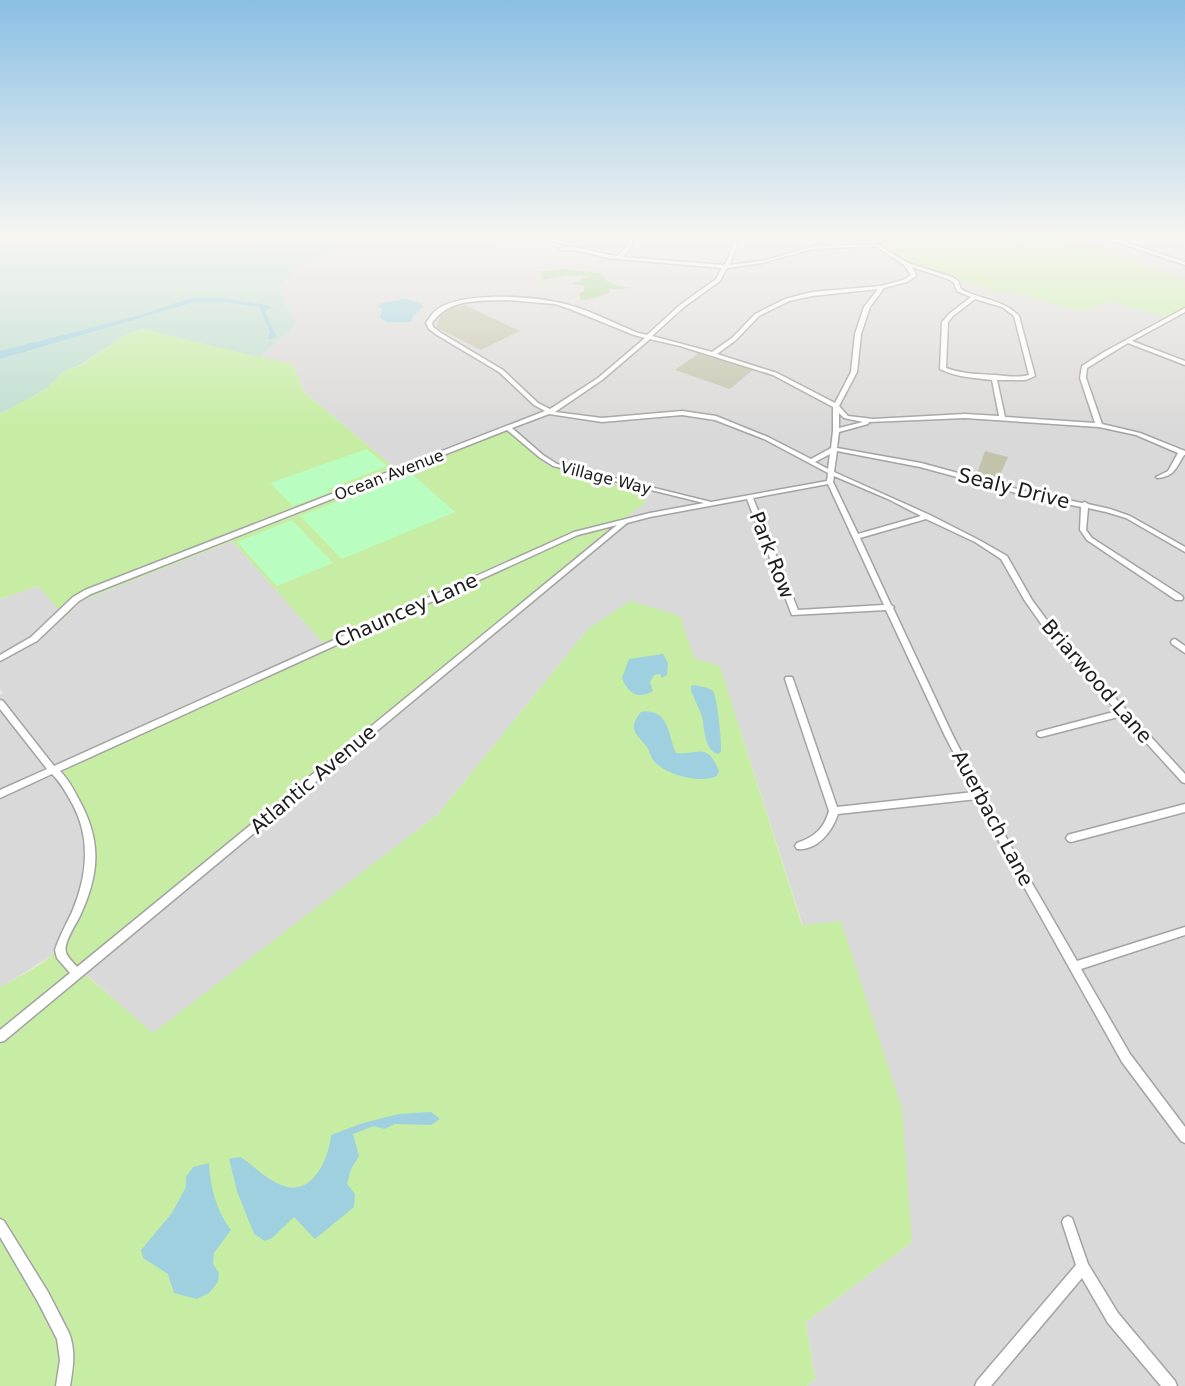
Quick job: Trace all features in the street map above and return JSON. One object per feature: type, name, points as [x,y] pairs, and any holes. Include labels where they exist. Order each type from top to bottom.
[{"type":"street","points":[[464,302],[442,309],[431,318],[430,328],[501,371],[536,404],[550,412]]},
{"type":"street","points":[[541,302],[572,308],[618,328],[775,374],[836,406],[846,417],[859,421],[927,416],[1002,418],[1099,425],[1138,434],[1183,452],[1171,472],[1159,477]]},
{"type":"street","name":"Ocean Avenue","points":[[0,658],[34,639],[76,598],[88,592],[550,412],[600,379],[688,302]]},
{"type":"street","points":[[713,354],[734,339],[757,315],[784,302]]},
{"type":"street","points":[[830,477],[836,431],[836,406],[854,372],[858,334],[871,302]]},
{"type":"street","points":[[968,302],[945,322],[942,366],[945,370],[1022,379],[1032,376],[1016,316],[1001,305],[988,302]]},
{"type":"street","points":[[1099,425],[1083,378],[1083,370],[1089,363],[1185,310]]},
{"type":"street","points":[[1128,341],[1185,363]]},
{"type":"street","points":[[994,377],[1002,418]]},
{"type":"street","name":"Briarwood Lane","points":[[550,412],[602,420],[666,414],[697,414],[736,425],[810,462],[830,477],[928,516],[977,541],[1004,558],[1029,601],[1057,640],[1185,780]]},
{"type":"street","points":[[836,431],[873,421]]},
{"type":"street","name":"Village Way","points":[[509,429],[555,465],[714,503]]},
{"type":"street","points":[[810,462],[834,448]]},
{"type":"street","name":"Sealy Drive","points":[[834,448],[921,465],[1027,494],[1085,504],[1128,518],[1185,550]]},
{"type":"street","name":"Chauncey Lane","points":[[0,794],[543,547],[589,529],[750,497],[830,477]]},
{"type":"street","name":"Auerbach Lane","points":[[830,477],[856,537],[979,795],[1126,1058],[1185,1137]]},
{"type":"street","name":"Park Row","points":[[750,497],[795,613],[890,607]]},
{"type":"street","points":[[1085,504],[1083,530],[1089,539],[1179,598]]},
{"type":"street","points":[[856,537],[928,516]]},
{"type":"street","name":"Atlantic Avenue","points":[[0,1037],[626,521]]},
{"type":"street","points":[[1175,642],[1185,650]]},
{"type":"street","points":[[789,679],[834,811],[831,822],[822,836],[800,846]]},
{"type":"street","points":[[0,703],[53,770],[60,775],[84,814],[92,844],[87,884],[60,950],[61,955],[77,974]]},
{"type":"street","points":[[1041,734],[1123,713]]},
{"type":"street","points":[[834,811],[979,795]]},
{"type":"street","points":[[1071,838],[1185,808]]},
{"type":"street","points":[[1075,966],[1185,931]]},
{"type":"street","points":[[1068,1222],[1083,1267],[1113,1318],[1170,1386]]},
{"type":"street","points":[[0,1225],[43,1297],[64,1338],[67,1360],[63,1386]]},
{"type":"street","points":[[982,1386],[1083,1267]]},
{"type":"shaded area","points":[[0,302],[286,302],[298,323],[259,357],[143,329],[127,334],[80,365],[63,372],[46,389],[0,414]]},
{"type":"shaded area","points":[[286,302],[1048,302],[1082,311],[1111,302],[1171,318],[1185,310],[1185,1386],[807,1386],[817,1377],[814,1373],[806,1322],[912,1242],[840,921],[803,926],[720,667],[588,629],[438,814],[153,1034],[79,968],[642,491],[548,466],[507,431],[401,473],[304,392],[292,364],[259,357],[298,323]]},
{"type":"shaded area","points":[[464,305],[520,331],[481,350],[436,327],[441,315],[450,309]]},
{"type":"shaded area","points":[[699,353],[753,370],[730,389],[675,370]]},
{"type":"shaded area","points":[[985,451],[1008,457],[997,482],[976,476]]},
{"type":"shaded area","points":[[232,541],[326,646],[58,770],[85,809],[97,844],[96,865],[83,904],[54,954],[0,988],[0,695],[3,693],[0,689],[0,599],[38,586],[65,616],[81,601]]},
{"type":"green space","points":[[1047,302],[1107,302],[1082,311]]},
{"type":"green space","points":[[1111,302],[1185,302],[1185,310],[1171,318]]},
{"type":"green space","points":[[143,329],[292,364],[304,392],[401,473],[507,431],[548,466],[642,491],[646,503],[614,525],[79,969],[153,1033],[438,814],[588,629],[630,601],[680,616],[694,658],[720,666],[802,925],[841,921],[902,1109],[912,1242],[806,1322],[814,1373],[817,1377],[807,1386],[0,1386],[0,988],[43,962],[62,944],[89,888],[96,854],[95,838],[83,808],[58,770],[326,646],[232,541],[81,601],[65,617],[38,586],[0,599],[0,414],[46,389],[63,372],[81,365],[127,334]]},
{"type":"green space","points":[[367,449],[387,466],[328,489],[330,492],[293,506],[270,483]]},
{"type":"green space","points":[[411,473],[455,512],[342,559],[300,516]]},
{"type":"green space","points":[[292,520],[333,563],[277,586],[237,542]]},
{"type":"water","points":[[180,302],[245,302],[268,305],[273,308],[265,310],[276,336],[268,339],[270,332],[259,307],[222,302],[194,302],[0,359],[0,351],[137,316]]},
{"type":"water","points":[[417,302],[424,306],[413,316],[411,322],[386,322],[380,318],[382,310],[378,306],[381,303]]},
{"type":"water","points":[[663,654],[668,663],[667,675],[662,678],[660,674],[654,675],[650,682],[653,691],[638,695],[630,691],[622,678],[629,659]]},
{"type":"water","points":[[691,686],[709,689],[715,694],[721,740],[721,752],[718,754],[711,749],[706,740],[702,718],[691,690]]},
{"type":"water","points":[[641,712],[658,714],[663,719],[676,753],[705,752],[710,756],[719,771],[717,776],[702,779],[683,777],[658,765],[635,732],[634,723]]},
{"type":"water","points":[[431,1112],[440,1119],[431,1125],[395,1124],[384,1129],[374,1126],[353,1134],[359,1156],[351,1169],[347,1184],[355,1194],[354,1207],[315,1239],[294,1217],[272,1238],[265,1241],[254,1234],[237,1191],[229,1159],[241,1157],[272,1180],[294,1188],[311,1180],[318,1173],[327,1154],[331,1135],[363,1123],[399,1114]]},
{"type":"water","points":[[209,1163],[215,1198],[221,1215],[231,1230],[214,1253],[213,1264],[219,1273],[218,1282],[209,1293],[197,1299],[174,1293],[168,1274],[143,1258],[141,1250],[172,1213],[186,1187],[186,1177],[193,1167]]}]
